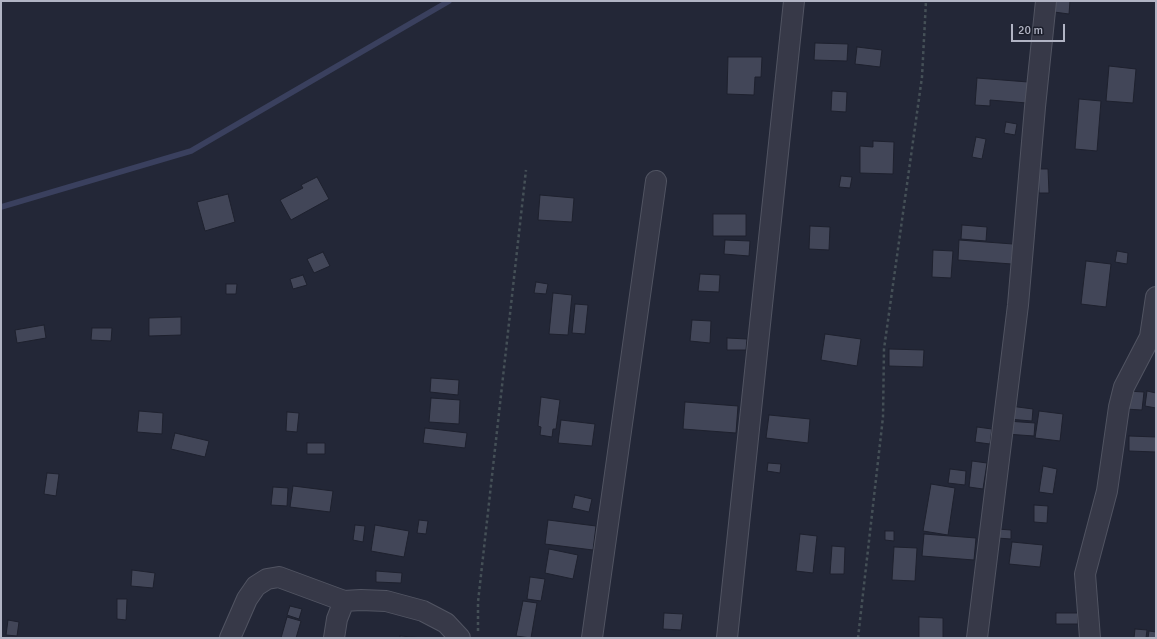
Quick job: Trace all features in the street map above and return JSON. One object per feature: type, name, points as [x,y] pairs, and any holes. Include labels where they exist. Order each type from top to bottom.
[{"type":"street","points":[[727,638],[794,1]]},
{"type":"street","points":[[978,638],[1018,305],[1035,107],[1046,1]]},
{"type":"street","points":[[592,638],[656,181]]},
{"type":"street","points":[[1090,638],[1085,574],[1108,491],[1119,407],[1124,387],[1150,337],[1156,297]]},
{"type":"street","points":[[230,638],[247,599],[256,586],[267,579],[279,577],[344,601],[386,601],[423,611],[446,623],[460,638]]},
{"type":"street","points":[[334,638],[337,619],[344,601]]},
{"type":"path","points":[[858,638],[883,417],[884,349],[922,77],[926,1]]},
{"type":"path","points":[[477,638],[478,602],[526,170]]},
{"type":"building","points":[[1055,1],[1070,1],[1069,14],[1054,12]]},
{"type":"building","points":[[815,43],[848,44],[847,61],[814,60]]},
{"type":"building","points":[[857,47],[882,50],[880,67],[855,64]]},
{"type":"building","points":[[728,57],[762,57],[761,77],[755,77],[754,95],[727,94]]},
{"type":"building","points":[[1109,66],[1136,69],[1133,103],[1106,101]]},
{"type":"building","points":[[977,78],[1028,82],[1027,103],[990,100],[990,106],[975,105]]},
{"type":"building","points":[[832,91],[847,92],[846,112],[831,111]]},
{"type":"building","points":[[1079,99],[1101,101],[1097,151],[1075,149]]},
{"type":"building","points":[[1006,122],[1017,124],[1015,135],[1004,133]]},
{"type":"building","points":[[976,137],[986,139],[982,159],[972,157]]},
{"type":"building","points":[[873,141],[894,142],[893,174],[860,173],[860,146],[873,147]]},
{"type":"building","points":[[1038,169],[1048,169],[1049,193],[1039,193]]},
{"type":"building","points":[[841,176],[852,177],[850,188],[839,187]]},
{"type":"building","points":[[317,177],[329,199],[291,220],[280,200],[303,188],[301,185]]},
{"type":"building","points":[[228,194],[235,222],[205,231],[197,202]]},
{"type":"building","points":[[540,195],[574,198],[572,222],[538,220]]},
{"type":"building","points":[[713,214],[746,214],[746,236],[713,236]]},
{"type":"building","points":[[962,225],[987,227],[986,241],[961,239]]},
{"type":"building","points":[[810,226],[830,227],[829,250],[809,249]]},
{"type":"building","points":[[725,240],[750,241],[749,256],[724,254]]},
{"type":"building","points":[[959,240],[1013,244],[1012,264],[958,260]]},
{"type":"building","points":[[933,250],[953,251],[951,278],[932,277]]},
{"type":"building","points":[[1117,251],[1128,253],[1127,264],[1115,262]]},
{"type":"building","points":[[323,252],[330,266],[314,273],[307,259]]},
{"type":"building","points":[[1086,261],[1111,264],[1106,307],[1081,304]]},
{"type":"building","points":[[700,274],[720,275],[719,292],[698,291]]},
{"type":"building","points":[[303,275],[307,285],[293,289],[290,279]]},
{"type":"building","points":[[536,282],[548,284],[546,294],[534,293]]},
{"type":"building","points":[[226,284],[237,284],[236,294],[226,294]]},
{"type":"building","points":[[553,293],[572,295],[568,335],[549,334]]},
{"type":"building","points":[[575,304],[588,305],[585,334],[572,333]]},
{"type":"building","points":[[181,317],[181,335],[149,336],[149,318]]},
{"type":"building","points":[[692,320],[711,321],[710,343],[690,341]]},
{"type":"building","points":[[44,325],[46,338],[17,343],[15,330]]},
{"type":"building","points":[[92,328],[112,328],[111,341],[91,340]]},
{"type":"building","points":[[825,334],[861,339],[857,366],[821,360]]},
{"type":"building","points":[[727,338],[747,339],[746,350],[727,350]]},
{"type":"building","points":[[889,349],[924,350],[923,367],[889,366]]},
{"type":"building","points":[[431,378],[459,380],[458,395],[430,392]]},
{"type":"building","points":[[1127,391],[1144,392],[1142,410],[1125,409]]},
{"type":"building","points":[[1147,391],[1156,393],[1156,408],[1145,406]]},
{"type":"building","points":[[541,397],[560,400],[556,429],[553,429],[552,437],[540,435],[541,427],[538,426]]},
{"type":"building","points":[[431,398],[460,400],[459,424],[429,422]]},
{"type":"building","points":[[685,402],[738,406],[736,433],[683,429]]},
{"type":"building","points":[[1010,406],[1033,409],[1032,421],[1008,419]]},
{"type":"building","points":[[139,411],[163,413],[162,434],[137,432]]},
{"type":"building","points":[[1039,411],[1063,414],[1060,441],[1035,438]]},
{"type":"building","points":[[287,412],[299,413],[297,432],[286,431]]},
{"type":"building","points":[[769,415],[810,419],[808,443],[766,438]]},
{"type":"building","points":[[561,420],[595,424],[592,446],[558,443]]},
{"type":"building","points":[[1007,421],[1035,423],[1034,436],[1006,434]]},
{"type":"building","points":[[977,427],[992,429],[990,444],[975,442]]},
{"type":"building","points":[[425,428],[467,433],[465,448],[423,443]]},
{"type":"building","points":[[175,433],[209,441],[205,457],[171,449]]},
{"type":"building","points":[[1129,436],[1156,437],[1156,452],[1129,451]]},
{"type":"building","points":[[307,443],[325,443],[325,454],[307,454]]},
{"type":"building","points":[[972,461],[987,463],[983,489],[969,487]]},
{"type":"building","points":[[768,463],[781,464],[780,473],[767,471]]},
{"type":"building","points":[[1043,466],[1057,469],[1053,494],[1039,492]]},
{"type":"building","points":[[950,469],[966,471],[965,485],[948,483]]},
{"type":"building","points":[[47,473],[59,474],[56,496],[44,494]]},
{"type":"building","points":[[931,484],[955,488],[948,535],[923,531]]},
{"type":"building","points":[[293,486],[333,491],[330,512],[290,507]]},
{"type":"building","points":[[273,487],[288,488],[287,506],[271,505]]},
{"type":"building","points":[[575,495],[592,499],[589,512],[572,508]]},
{"type":"building","points":[[1034,505],[1048,506],[1047,523],[1034,522]]},
{"type":"building","points":[[419,520],[428,521],[426,534],[417,533]]},
{"type":"building","points":[[548,520],[596,526],[593,550],[545,544]]},
{"type":"building","points":[[355,525],[365,526],[363,542],[353,540]]},
{"type":"building","points":[[375,525],[409,531],[404,557],[371,551]]},
{"type":"building","points":[[997,529],[1011,530],[1011,539],[997,538]]},
{"type":"building","points":[[885,531],[894,531],[894,541],[885,540]]},
{"type":"building","points":[[800,534],[817,536],[813,573],[796,571]]},
{"type":"building","points":[[924,534],[976,538],[974,560],[922,556]]},
{"type":"building","points":[[1012,542],[1043,545],[1040,567],[1009,564]]},
{"type":"building","points":[[832,546],[845,547],[844,574],[830,574]]},
{"type":"building","points":[[894,547],[917,548],[915,581],[892,580]]},
{"type":"building","points":[[549,549],[578,555],[573,579],[545,573]]},
{"type":"building","points":[[132,570],[155,573],[153,588],[131,586]]},
{"type":"building","points":[[376,571],[402,573],[401,583],[376,582]]},
{"type":"building","points":[[530,577],[545,579],[541,601],[527,599]]},
{"type":"building","points":[[117,599],[127,599],[126,620],[117,619]]},
{"type":"building","points":[[523,601],[537,603],[531,638],[516,636]]},
{"type":"building","points":[[290,606],[302,609],[299,619],[287,615]]},
{"type":"building","points":[[664,613],[683,614],[681,630],[663,629]]},
{"type":"building","points":[[1056,613],[1078,613],[1078,624],[1056,624]]},
{"type":"building","points":[[287,617],[301,621],[296,638],[281,638]]},
{"type":"building","points":[[919,617],[943,618],[943,638],[919,638]]},
{"type":"building","points":[[8,620],[19,622],[17,636],[6,635]]},
{"type":"building","points":[[1135,629],[1147,630],[1146,638],[1134,638]]},
{"type":"building","points":[[1149,631],[1156,632],[1156,638],[1148,638]]},
{"type":"building","points":[[400,636],[423,638],[400,638]]},
{"type":"waterway","points":[[1,207],[191,151],[449,1]]}]
